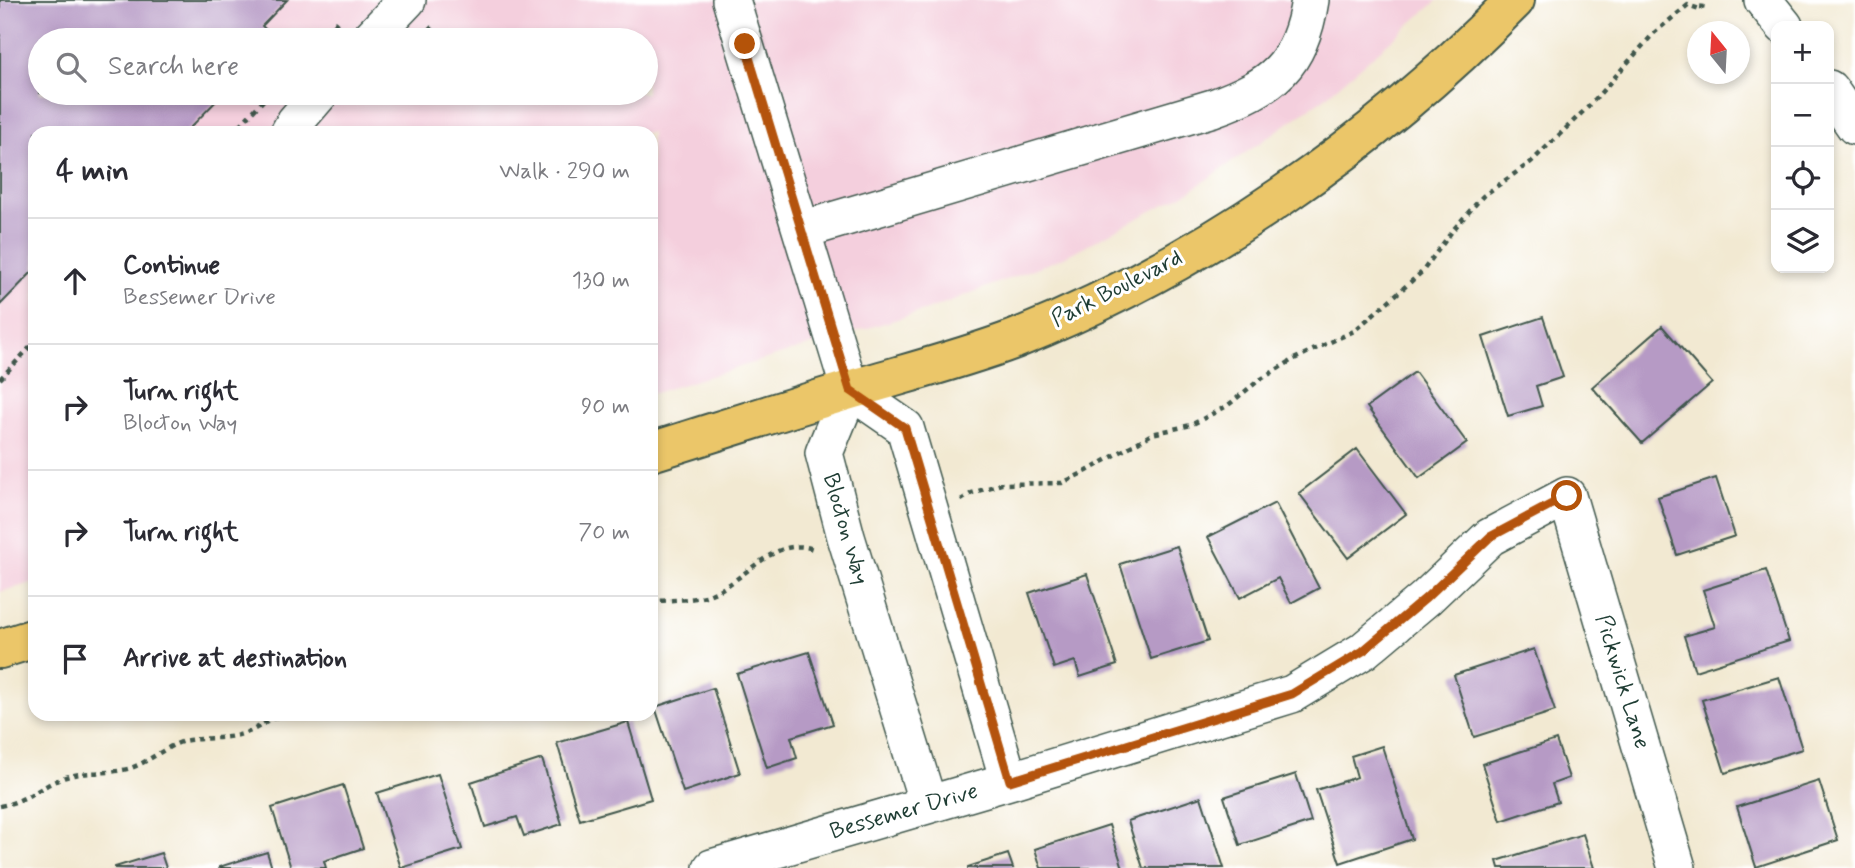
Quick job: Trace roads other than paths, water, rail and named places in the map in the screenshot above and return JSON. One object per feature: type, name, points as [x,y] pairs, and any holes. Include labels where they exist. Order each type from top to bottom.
[{"type":"main road","name":"Park Boulevard","points":[[658,450],[1013,339],[1115,294],[1210,242],[1368,134],[1418,92],[1515,0]]},
{"type":"main road","points":[[0,649],[28,640]]},
{"type":"street","points":[[380,28],[407,0]]},
{"type":"street","points":[[731,0],[850,390],[905,428],[1010,781]]},
{"type":"street","points":[[802,230],[1213,108],[1248,95],[1276,76],[1294,54],[1303,33],[1310,0]]},
{"type":"street","points":[[1763,0],[1780,21]]},
{"type":"street","points":[[1834,96],[1855,126]]},
{"type":"street","points":[[292,126],[309,105]]},
{"type":"street","name":"Blocton Way","points":[[850,390],[824,453],[846,537],[928,804]]},
{"type":"street","name":"Bessemer Drive","points":[[712,868],[1010,781],[1292,694],[1363,651],[1426,598],[1490,537],[1567,496]]},
{"type":"street","name":"Pickwick Lane","points":[[1567,496],[1677,868]]}]
